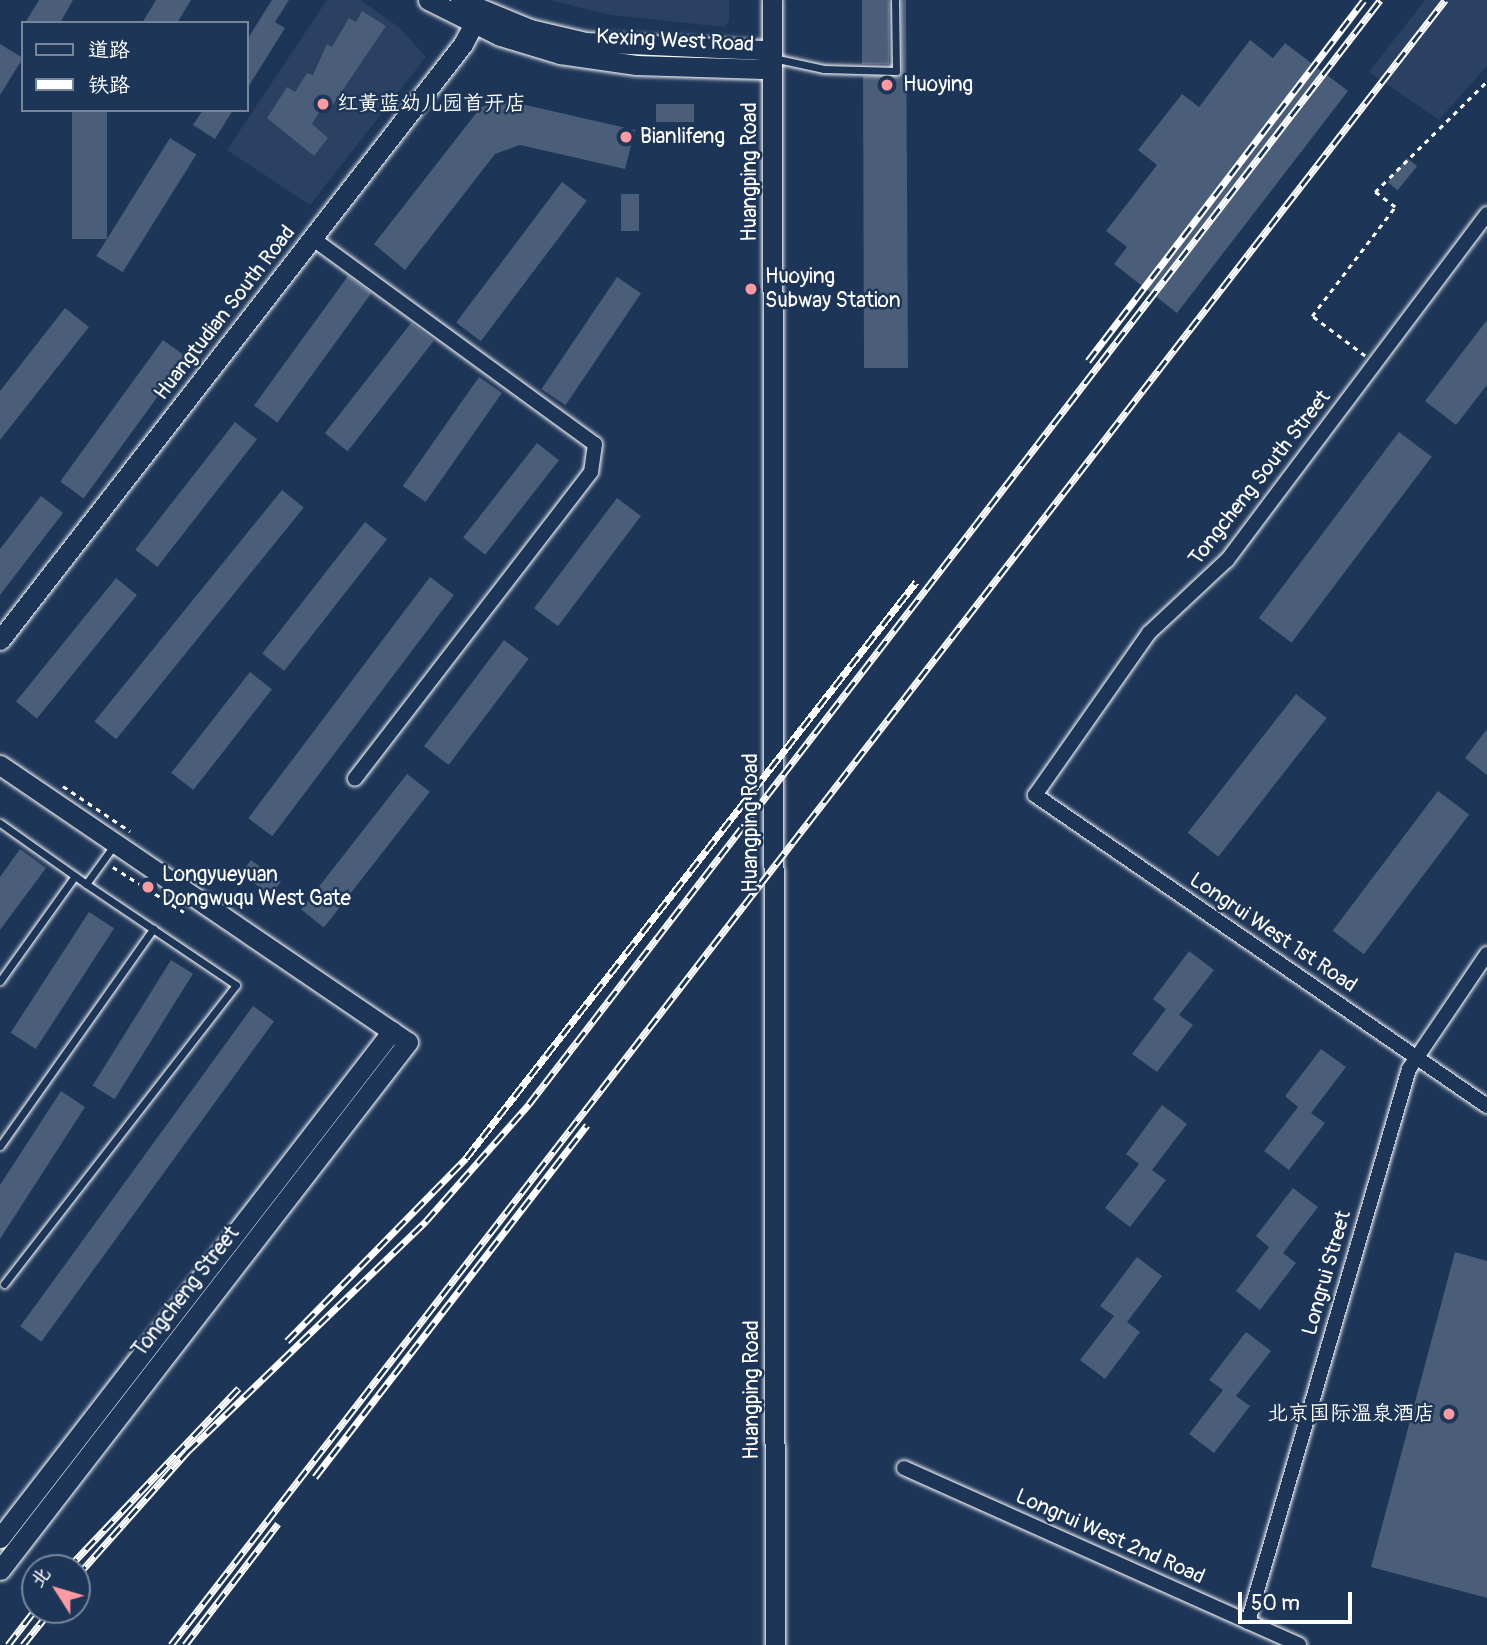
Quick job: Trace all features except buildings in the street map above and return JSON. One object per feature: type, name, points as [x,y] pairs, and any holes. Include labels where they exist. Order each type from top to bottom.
[{"type":"main road","name":"Kexing West Road","points":[[428,0],[582,59],[766,59]]},
{"type":"main road","name":"Kexing West Road","points":[[460,0],[477,17]]},
{"type":"main road","name":"Huangping Road","points":[[763,0],[766,59],[775,1645]]},
{"type":"main road","name":"Huangping Road","points":[[764,1645],[766,59],[772,0]]},
{"type":"main road","name":"Huangtudian South Road","points":[[0,640],[312,238],[477,17]]},
{"type":"main road","points":[[0,765],[400,1036]]},
{"type":"main road","name":"Tongcheng Street","points":[[0,1537],[400,1036]]},
{"type":"main road","name":"Tongcheng Street","points":[[0,1570],[400,1036]]},
{"type":"street","name":"Tongcheng South Street","points":[[1035,795],[1149,634],[1227,560],[1487,214]]},
{"type":"street","points":[[312,238],[595,444],[591,472],[355,779]]},
{"type":"street","name":"Longrui West 1st Road","points":[[1035,795],[1487,1106]]},
{"type":"street","name":"Longrui Street","points":[[1248,1622],[1414,1055],[1487,954]]},
{"type":"street","name":"Longrui West 2nd Road","points":[[904,1468],[1299,1645]]},
{"type":"lane","points":[[766,59],[824,69],[896,71],[895,0]]},
{"type":"lane","points":[[0,823],[236,985],[4,1284]]},
{"type":"lane","points":[[86,884],[115,843]]},
{"type":"lane","points":[[0,981],[75,876]]},
{"type":"lane","points":[[0,1146],[153,929]]},
{"type":"path","points":[[1375,363],[1312,316],[1395,207],[1375,192],[1487,81]]},
{"type":"shaded area","name":"红黄蓝幼儿园首开店","points":[[327,0],[360,0],[399,27],[426,57],[310,205],[227,150]]},
{"type":"shaded area","points":[[549,0],[729,0],[729,21],[724,27],[611,15]]},
{"type":"shaded area","points":[[1425,0],[1487,0],[1487,66],[1439,120],[1369,72]]},
{"type":"railway","points":[[1088,361],[1364,0]]},
{"type":"railway","points":[[91,1560],[188,1451],[426,1221],[529,1104],[1380,0]]},
{"type":"railway","points":[[171,1645],[1445,0]]},
{"type":"railway","points":[[287,1341],[466,1158],[916,582]]},
{"type":"railway","points":[[315,1477],[587,1125]]},
{"type":"railway","points":[[81,1554],[239,1388]]},
{"type":"railway","points":[[185,1645],[278,1524]]},
{"type":"railway","points":[[8,1645],[24,1624]]},
{"type":"railway","points":[[23,1645],[40,1624]]},
{"type":"place","name":"Huoying","points":[[887,85]]},
{"type":"place","name":"红黄蓝幼儿园首开店","points":[[323,104]]},
{"type":"place","name":"Bianlifeng","points":[[626,137]]},
{"type":"place","name":"Huoying Subway Station","points":[[751,289]]},
{"type":"place","name":"Longyueyuan Dongwuqu West Gate","points":[[148,887]]},
{"type":"place","name":"北京国际温泉酒店","points":[[1449,1414]]}]
